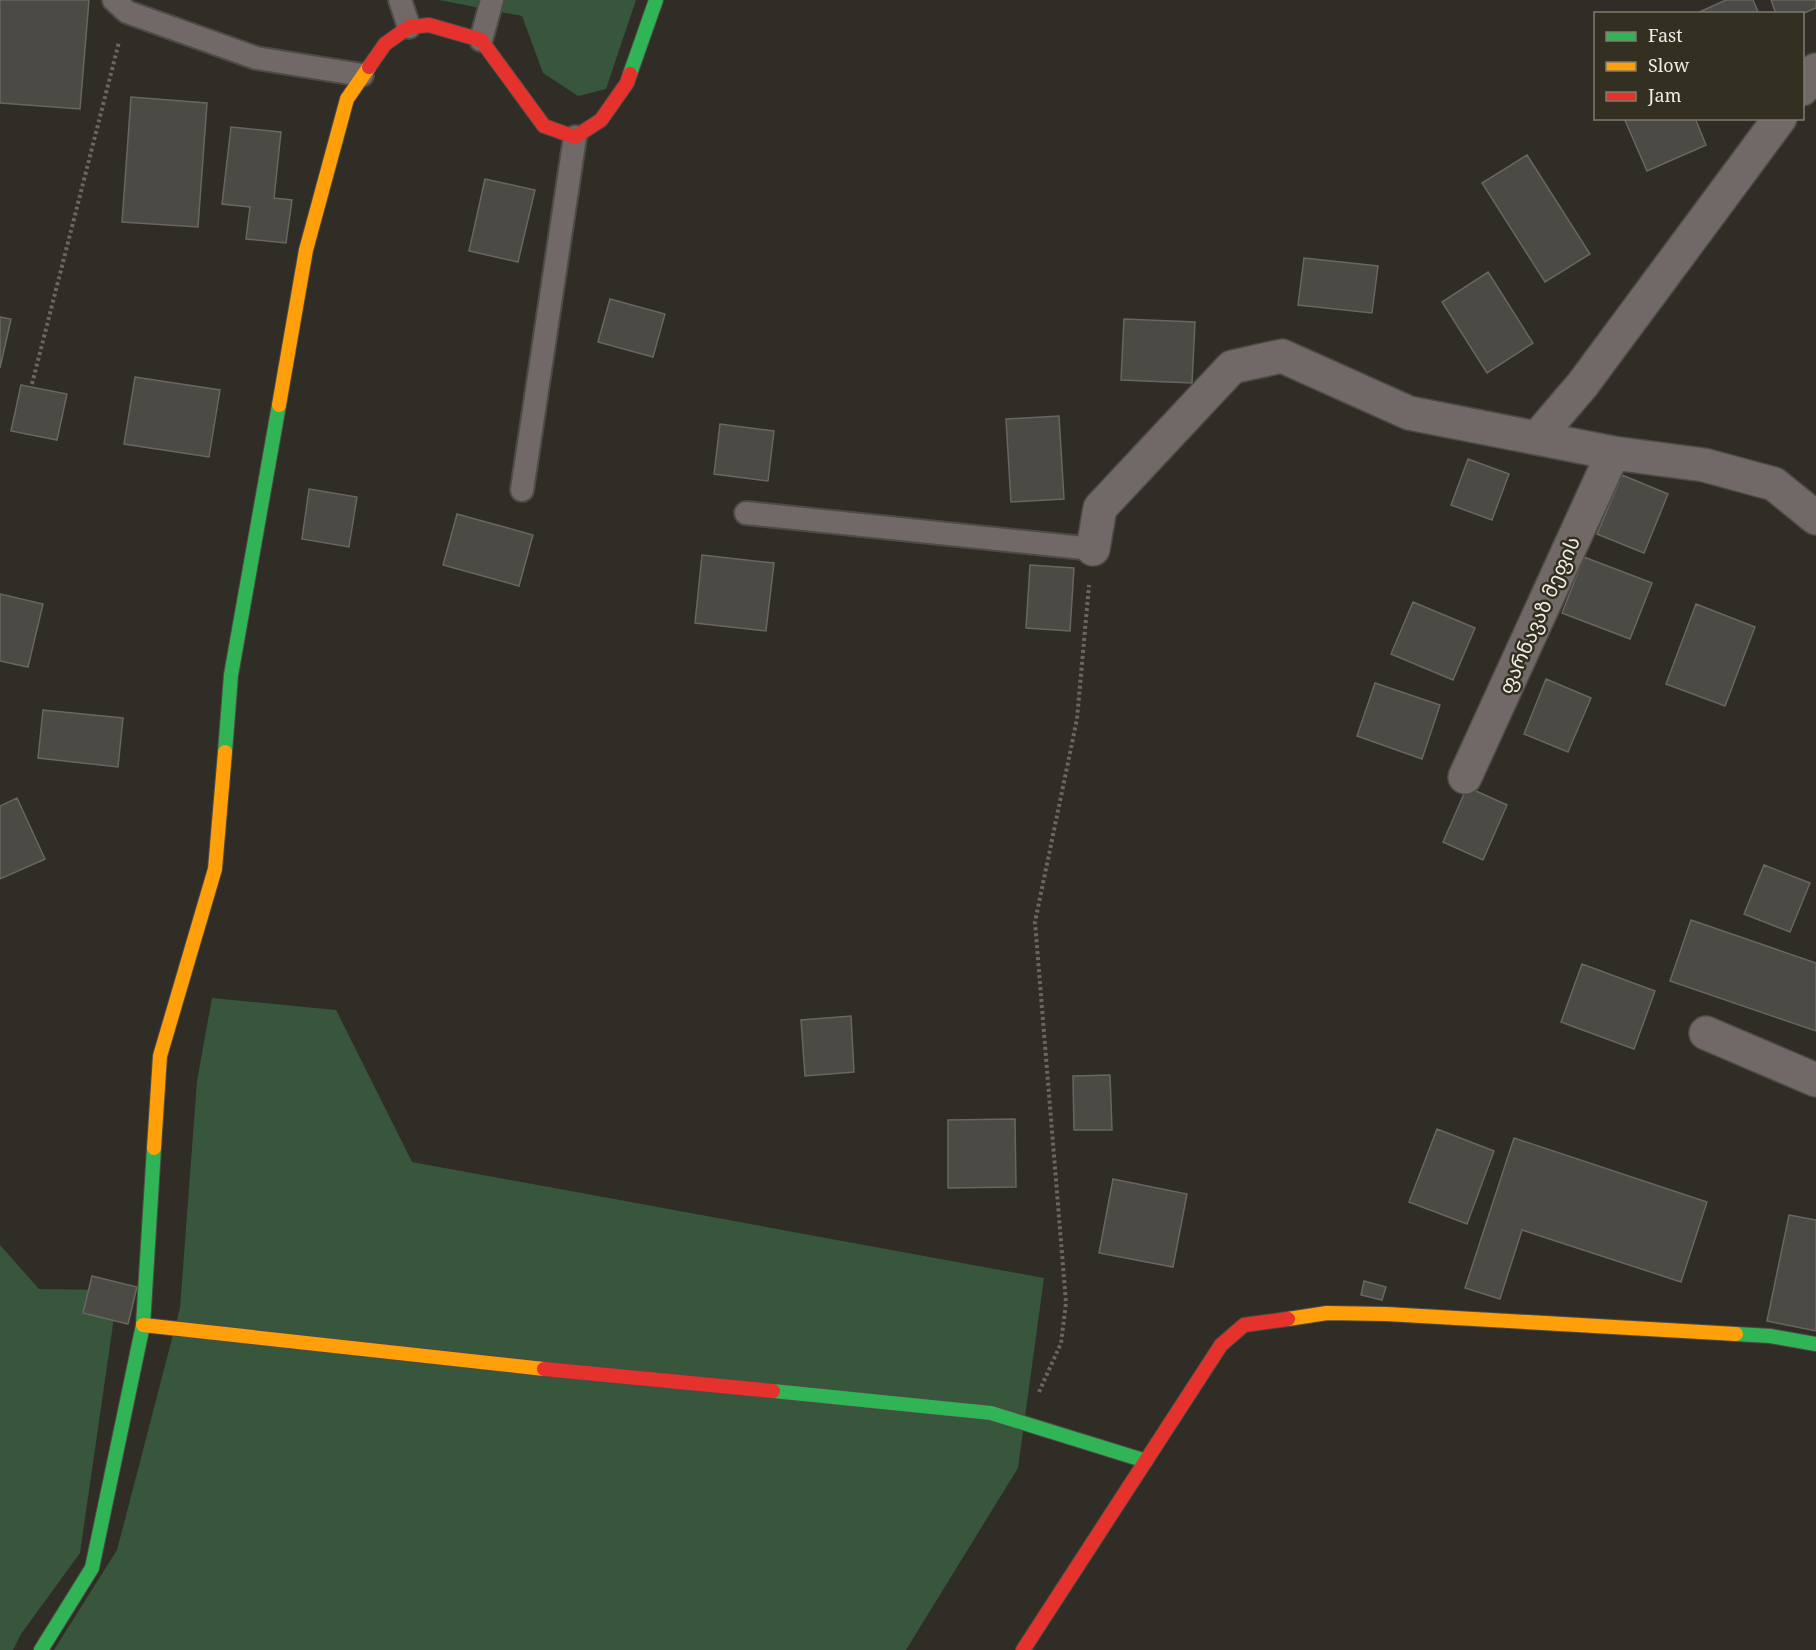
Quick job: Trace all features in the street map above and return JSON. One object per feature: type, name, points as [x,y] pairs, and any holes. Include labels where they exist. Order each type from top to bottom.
[{"type":"street","points":[[41,1650],[92,1568],[143,1324],[160,1056],[215,869],[231,675],[306,250],[347,99],[385,44],[409,27],[429,25],[481,40],[544,126],[575,137],[601,120],[627,83],[656,0]]},
{"type":"street","points":[[1804,87],[1816,70]]},
{"type":"street","points":[[1537,438],[1583,384],[1779,120]]},
{"type":"street","points":[[1092,549],[1100,508],[1232,367],[1282,356],[1409,413],[1613,453],[1704,465],[1774,484],[1816,518]]},
{"type":"street","name":"ფარნავაზ მეფის","points":[[1466,777],[1613,453]]},
{"type":"street","points":[[1706,1033],[1816,1080]]},
{"type":"street","points":[[1023,1650],[1221,1345],[1244,1325],[1327,1313],[1386,1314],[1770,1336],[1816,1344]]},
{"type":"street","points":[[143,1324],[513,1366],[991,1413],[1146,1461]]},
{"type":"lane","points":[[400,0],[409,27]]},
{"type":"lane","points":[[481,40],[492,0]]},
{"type":"lane","points":[[120,6],[256,58],[362,75]]},
{"type":"lane","points":[[522,490],[575,137]]},
{"type":"lane","points":[[746,513],[1092,549]]},
{"type":"path","points":[[32,384],[120,6]]},
{"type":"path","points":[[1024,1424],[1061,1343],[1066,1304],[1035,922],[1077,719],[1092,549]]},
{"type":"green space","points":[[439,0],[636,0],[606,89],[578,96],[543,73],[522,16]]},
{"type":"green space","points":[[212,998],[336,1010],[412,1162],[1044,1278],[1018,1468],[906,1650],[54,1650],[117,1550],[180,1308],[197,1081]]},
{"type":"green space","points":[[0,1245],[39,1289],[118,1290],[80,1553],[21,1634],[13,1650],[0,1650]]},
{"type":"building","points":[[0,0],[89,0],[80,109],[0,103]]},
{"type":"building","points":[[1726,0],[1753,0],[1758,12],[1699,12]]},
{"type":"building","points":[[1771,0],[1816,0],[1816,8],[1804,13],[1775,12]]},
{"type":"building","points":[[131,97],[207,103],[198,227],[122,222]]},
{"type":"building","points":[[1625,120],[1696,120],[1706,145],[1647,171]]},
{"type":"building","points":[[231,127],[281,132],[274,198],[292,200],[286,243],[246,239],[250,207],[222,204]]},
{"type":"building","points":[[1527,155],[1590,254],[1545,282],[1482,183]]},
{"type":"building","points":[[485,179],[535,190],[518,262],[469,251]]},
{"type":"building","points":[[1304,258],[1378,266],[1372,313],[1298,305]]},
{"type":"building","points":[[1488,272],[1533,343],[1487,373],[1442,302]]},
{"type":"building","points":[[610,299],[665,314],[653,357],[598,342]]},
{"type":"building","points":[[0,317],[11,319],[0,368]]},
{"type":"building","points":[[1124,319],[1195,322],[1192,383],[1121,380]]},
{"type":"building","points":[[135,377],[220,390],[209,457],[124,444]]},
{"type":"building","points":[[21,385],[67,394],[57,440],[11,431]]},
{"type":"building","points":[[1059,416],[1064,499],[1011,502],[1006,419]]},
{"type":"building","points":[[720,424],[774,431],[768,481],[714,474]]},
{"type":"building","points":[[1468,459],[1509,474],[1492,520],[1451,505]]},
{"type":"building","points":[[1622,475],[1668,494],[1644,553],[1597,534]]},
{"type":"building","points":[[309,489],[357,497],[349,547],[302,539]]},
{"type":"building","points":[[457,514],[533,535],[519,586],[443,565]]},
{"type":"building","points":[[702,555],[774,563],[766,631],[695,623]]},
{"type":"building","points":[[1584,557],[1652,583],[1630,639],[1562,613]]},
{"type":"building","points":[[1030,565],[1074,568],[1070,631],[1026,628]]},
{"type":"building","points":[[0,594],[43,604],[28,667],[0,661]]},
{"type":"building","points":[[1413,602],[1475,628],[1453,680],[1391,654]]},
{"type":"building","points":[[1696,604],[1755,627],[1725,706],[1666,684]]},
{"type":"building","points":[[1546,679],[1591,698],[1568,752],[1524,734]]},
{"type":"building","points":[[1375,683],[1440,705],[1422,759],[1357,736]]},
{"type":"building","points":[[43,710],[123,718],[118,767],[38,758]]},
{"type":"building","points":[[1467,787],[1507,805],[1483,860],[1443,842]]},
{"type":"building","points":[[17,798],[45,859],[0,879],[0,806]]},
{"type":"building","points":[[1764,865],[1810,883],[1790,932],[1744,914]]},
{"type":"building","points":[[1691,920],[1816,963],[1816,1031],[1670,981]]},
{"type":"building","points":[[1582,964],[1655,991],[1634,1049],[1561,1022]]},
{"type":"building","points":[[851,1016],[854,1072],[805,1076],[801,1020]]},
{"type":"building","points":[[1110,1075],[1112,1130],[1074,1130],[1073,1076]]},
{"type":"building","points":[[1015,1119],[1016,1187],[948,1188],[948,1120]]},
{"type":"building","points":[[1437,1129],[1494,1151],[1467,1224],[1409,1202]]},
{"type":"building","points":[[1514,1138],[1707,1202],[1681,1282],[1522,1230],[1500,1299],[1465,1288]]},
{"type":"building","points":[[1113,1179],[1187,1194],[1173,1267],[1099,1253]]},
{"type":"building","points":[[1789,1215],[1816,1220],[1816,1331],[1767,1321]]},
{"type":"building","points":[[92,1276],[137,1287],[128,1324],[83,1313]]},
{"type":"building","points":[[1364,1281],[1386,1287],[1382,1300],[1361,1295]]},
{"type":"traffic: fast","points":[[630,74],[656,0]]},
{"type":"traffic: fast","points":[[225,752],[231,675],[279,405]]},
{"type":"traffic: fast","points":[[41,1650],[92,1568],[143,1325],[154,1148]]},
{"type":"traffic: fast","points":[[1736,1334],[1770,1336],[1816,1344]]},
{"type":"traffic: fast","points":[[773,1391],[991,1413],[1146,1461]]},
{"type":"traffic: slow","points":[[279,405],[306,250],[347,99],[369,67]]},
{"type":"traffic: slow","points":[[154,1148],[160,1056],[215,869],[225,752]]},
{"type":"traffic: slow","points":[[1288,1319],[1327,1313],[1386,1314],[1736,1334]]},
{"type":"traffic: slow","points":[[143,1325],[544,1369]]},
{"type":"traffic: jam","points":[[369,67],[385,44],[409,27],[429,25],[481,40],[544,126],[575,137],[601,120],[627,83],[630,74]]},
{"type":"traffic: jam","points":[[1023,1650],[1221,1345],[1244,1325],[1288,1319]]},
{"type":"traffic: jam","points":[[544,1369],[773,1391]]}]
